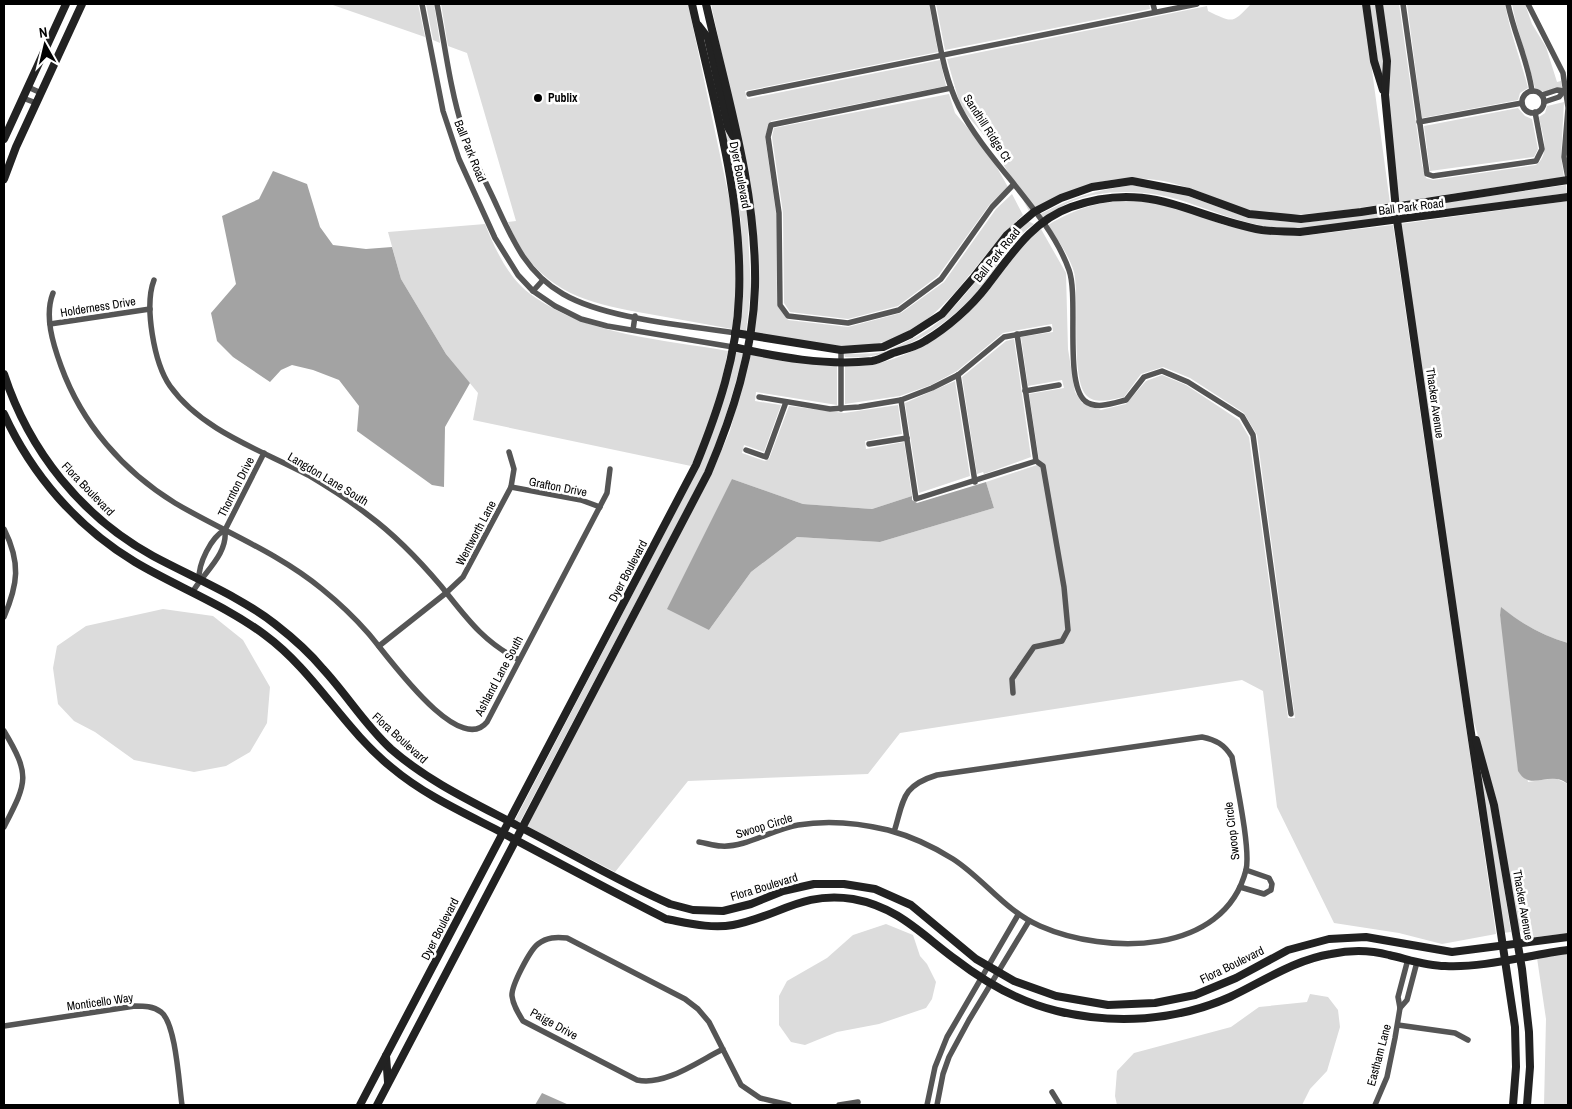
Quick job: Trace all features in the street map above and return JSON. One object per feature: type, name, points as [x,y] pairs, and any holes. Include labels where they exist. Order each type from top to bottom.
[{"type":"street","points":[[4,139],[66,4]]},
{"type":"street","points":[[4,179],[36,103],[82,4]]},
{"type":"street","name":"Ball Park Road","points":[[422,4],[443,111],[459,159],[503,255],[533,291],[554,306],[581,319],[747,350],[828,362],[841,362],[873,360],[924,342],[952,322],[979,294],[1009,255],[1034,229],[1070,207],[1110,197],[1139,196],[1178,204],[1226,221],[1264,230],[1300,232],[1568,197]]},
{"type":"street","name":"Ball Park Road","points":[[437,4],[457,108],[472,154],[516,248],[543,280],[562,294],[585,305],[749,337],[841,350],[882,347],[911,334],[942,314],[1007,235],[1034,212],[1061,198],[1092,187],[1132,181],[1189,192],[1249,214],[1301,219],[1396,207],[1568,179]]},
{"type":"street","name":"Dyer Boulevard","points":[[360,1105],[696,465],[714,419],[736,333],[739,297],[737,221],[692,4]]},
{"type":"street","name":"Dyer Boulevard","points":[[377,1105],[708,473],[726,429],[747,350],[755,288],[754,254],[751,214],[738,144],[705,4]]},
{"type":"street","name":"Sandhill Ridge Ct","points":[[932,4],[950,88],[973,129],[1034,212],[1070,272],[1072,349],[1079,391],[1085,401],[1100,406],[1126,400],[1144,377],[1162,371],[1188,382],[1242,416],[1253,435],[1291,714]]},
{"type":"street","points":[[1153,4],[1155,12]]},
{"type":"street","points":[[749,94],[1197,4]]},
{"type":"street","name":"Thacker Avenue","points":[[1366,4],[1374,61],[1384,95],[1396,207],[1515,1027],[1516,1067],[1513,1105]]},
{"type":"street","name":"Thacker Avenue","points":[[1379,4],[1387,61],[1384,95]]},
{"type":"street","points":[[1403,4],[1427,174],[1432,176],[1536,161],[1542,149],[1535,112]]},
{"type":"street","points":[[1508,4],[1512,25],[1526,62],[1532,91],[1543,98]]},
{"type":"street","points":[[1528,4],[1557,59],[1565,92],[1568,108],[1564,157],[1568,179]]},
{"type":"street","points":[[696,22],[708,38],[728,127],[738,144]]},
{"type":"street","points":[[28,87],[41,93]]},
{"type":"street","points":[[950,88],[772,125],[768,137],[779,213],[780,305],[788,316],[848,323],[899,310],[941,280],[992,207],[1013,185]]},
{"type":"street","points":[[1543,98],[1557,90],[1565,92]]},
{"type":"street","points":[[1532,91],[1524,95],[1522,103],[1525,109],[1535,112]]},
{"type":"street","points":[[23,98],[36,103]]},
{"type":"street","points":[[1535,112],[1542,107],[1543,98]]},
{"type":"street","points":[[1419,122],[1522,103]]},
{"type":"street","name":"Langdon Lane South","points":[[154,280],[150,294],[150,309],[160,368],[175,393],[187,406],[211,424],[308,476],[367,514],[407,549],[478,632],[495,646],[519,660]]},
{"type":"street","points":[[533,291],[543,280]]},
{"type":"street","name":"Ashland Lane South","points":[[53,293],[49,306],[50,324],[58,359],[72,393],[89,422],[111,452],[159,493],[281,559],[313,582],[357,621],[406,681],[424,699],[463,728],[474,731],[487,722],[600,507],[609,487],[610,469]]},
{"type":"street","name":"Holderness Drive","points":[[50,324],[150,309]]},
{"type":"street","points":[[633,330],[635,316]]},
{"type":"street","points":[[759,397],[841,409],[901,400],[958,375],[1004,337],[1049,329]]},
{"type":"street","points":[[1013,693],[1012,679],[1034,647],[1062,641],[1068,630],[1064,587],[1048,489],[1043,466],[1036,460],[1017,334]]},
{"type":"street","points":[[841,350],[841,409]]},
{"type":"street","name":"Flora Boulevard","points":[[4,374],[18,410],[32,438],[53,470],[106,525],[136,546],[255,610],[302,646],[324,669],[376,733],[414,768],[437,783],[509,822],[670,904],[693,910],[723,911],[737,908],[783,891],[814,884],[844,884],[875,889],[900,899],[923,913],[966,951],[998,973],[1034,989],[1065,998],[1108,1004],[1155,1003],[1195,994],[1236,978],[1288,950],[1329,939],[1366,937],[1452,952],[1568,937]]},
{"type":"street","points":[[958,375],[975,482]]},
{"type":"street","points":[[1025,391],[1060,385]]},
{"type":"street","points":[[901,400],[916,499],[975,482],[1036,460]]},
{"type":"street","points":[[746,450],[766,457],[786,402]]},
{"type":"street","name":"Flora Boulevard","points":[[4,414],[19,444],[42,479],[86,526],[135,562],[246,622],[284,650],[313,678],[360,738],[409,782],[453,808],[666,919],[699,925],[732,925],[789,904],[814,899],[850,899],[873,904],[906,920],[981,978],[1022,1000],[1055,1011],[1084,1017],[1133,1019],[1177,1014],[1207,1006],[1231,996],[1292,964],[1315,957],[1348,952],[1366,952],[1417,962],[1459,966],[1568,950]]},
{"type":"street","points":[[869,444],[907,438]]},
{"type":"street","name":"Wentworth Lane","points":[[379,646],[446,593],[467,571],[511,487],[514,469],[509,452]]},
{"type":"street","name":"Thornton Drive","points":[[192,593],[199,580],[207,575],[226,540],[225,530],[264,453]]},
{"type":"street","name":"Grafton Drive","points":[[511,487],[581,500],[600,507]]},
{"type":"street","points":[[4,529],[14,554],[17,576],[4,617]]},
{"type":"street","name":"Thornton Drive","points":[[199,580],[198,570],[217,534],[225,530]]},
{"type":"street","points":[[206,556],[215,560]]},
{"type":"street","name":"Thacker Avenue","points":[[1468,713],[1494,805],[1518,943],[1530,1032],[1528,1105]]},
{"type":"street","points":[[4,730],[20,760],[24,784],[4,827]]},
{"type":"street","name":"Swoop Circle","points":[[699,842],[721,846],[735,845],[796,825],[824,822],[857,824],[894,832],[928,846],[954,860],[1018,915],[1029,921],[1066,936],[1115,944],[1138,944],[1184,935],[1208,924],[1233,901],[1246,870],[1247,856],[1232,757],[1226,748],[1214,739],[1202,737],[937,775],[920,780],[910,787],[905,795],[894,832]]},
{"type":"street","points":[[1240,887],[1264,894],[1271,890],[1272,884],[1269,878],[1246,870]]},
{"type":"street","points":[[928,1105],[935,1067],[947,1037],[1018,915]]},
{"type":"street","points":[[937,1105],[943,1074],[969,1020],[1029,921]]},
{"type":"street","name":"Paige Drive","points":[[723,1049],[661,1079],[646,1082],[636,1080],[523,1021],[515,1008],[512,995],[513,985],[536,945],[556,936],[567,938],[685,999],[698,1008],[709,1022],[723,1049],[741,1084],[760,1098],[789,1105]]},
{"type":"street","points":[[1005,937],[1016,943]]},
{"type":"street","name":"Eastham Lane","points":[[1375,1105],[1387,1077],[1398,1026],[1400,1008],[1398,997],[1408,960]]},
{"type":"street","name":"Eastham Lane","points":[[1400,1008],[1407,1000],[1417,962]]},
{"type":"street","name":"Monticello Way","points":[[4,1026],[150,1006],[162,1013],[170,1025],[182,1105]]},
{"type":"street","points":[[959,1015],[969,1020]]},
{"type":"street","points":[[1398,1026],[1455,1033],[1468,1040]]},
{"type":"street","points":[[386,1056],[388,1084]]},
{"type":"street","points":[[1052,1092],[1060,1105]]},
{"type":"street","points":[[839,1105],[858,1102]]},
{"type":"shaded area","points":[[330,4],[418,4],[425,37]]},
{"type":"shaded area","points":[[426,4],[434,4],[440,43],[433,40]]},
{"type":"shaded area","points":[[441,4],[688,4],[734,221],[736,297],[732,329],[603,305],[564,289],[547,278],[532,264],[519,245],[508,222],[516,221],[467,53],[448,46]]},
{"type":"shaded area","points":[[711,4],[929,4],[938,52],[745,91],[747,99],[940,60],[946,86],[771,121],[765,137],[776,213],[777,305],[788,320],[848,327],[901,313],[944,282],[996,209],[1012,194],[1023,215],[1002,236],[945,303],[925,321],[901,336],[873,344],[840,346],[754,333],[758,289],[741,143]]},
{"type":"shaded area","points":[[936,4],[1149,4],[1150,9],[945,50]]},
{"type":"shaded area","points":[[1251,4],[1363,4],[1390,203],[1320,213],[1267,213],[1243,208],[1169,182],[1128,178],[1108,180],[1089,185],[1029,211],[994,147],[961,108],[947,59],[1207,6],[1208,11],[1232,20]]},
{"type":"shaded area","points":[[1370,4],[1399,4],[1422,165],[1426,178],[1433,180],[1536,165],[1541,160],[1544,149],[1539,117],[1545,113],[1547,106],[1564,102],[1561,157],[1564,177],[1397,202]]},
{"type":"shaded area","points":[[1407,4],[1505,4],[1528,88],[1520,93],[1518,100],[1422,118]]},
{"type":"shaded area","points":[[1512,4],[1525,4],[1532,24],[1546,47],[1557,82],[1561,81],[1562,87],[1544,92],[1535,88]]},
{"type":"shaded area","points":[[703,38],[724,128],[734,146],[747,215],[751,288],[746,332],[740,330],[743,298],[741,220]]},
{"type":"shaded area","points":[[949,94],[955,113],[988,152],[1008,187],[990,204],[938,276],[898,306],[848,319],[790,312],[784,303],[783,213],[772,137],[774,128]]},
{"type":"shaded area","points":[[1518,108],[1525,116],[1532,119],[1538,149],[1534,157],[1430,171],[1424,126]]},
{"type":"shaded area","points":[[273,171],[307,184],[320,227],[333,245],[366,249],[392,247],[401,279],[446,354],[470,383],[445,427],[444,487],[432,485],[357,431],[359,406],[339,380],[313,370],[292,365],[281,370],[270,382],[233,357],[217,341],[211,313],[236,284],[222,216],[259,199]]},
{"type":"shaded area","points":[[1132,185],[1188,196],[1249,218],[1302,223],[1391,211],[1392,217],[1311,228],[1280,228],[1243,221],[1167,197],[1124,192],[1081,198],[1042,219],[1037,216],[1083,196]]},
{"type":"shaded area","points":[[1566,185],[1567,193],[1409,215],[1408,208]]},
{"type":"shaded area","points":[[1139,200],[1177,208],[1224,225],[1264,234],[1301,236],[1393,225],[1496,934],[1442,944],[1399,933],[1334,923],[1277,807],[1263,691],[1242,680],[900,733],[868,774],[688,781],[615,872],[527,826],[711,475],[730,431],[750,355],[837,366],[837,405],[756,392],[755,401],[781,405],[764,452],[744,445],[742,453],[765,461],[769,459],[789,406],[844,413],[898,405],[902,434],[865,441],[866,449],[904,442],[912,496],[872,509],[803,504],[732,479],[709,630],[751,572],[797,537],[880,542],[994,508],[986,482],[1037,465],[1039,460],[1029,394],[1064,388],[1062,380],[1028,386],[1021,337],[1053,332],[1052,324],[1003,333],[957,371],[931,385],[900,396],[845,404],[845,366],[871,365],[892,359],[923,346],[938,337],[978,303],[1019,249],[1041,229],[1066,273],[1068,349],[1075,392],[1082,403],[1101,410],[1126,404],[1146,381],[1162,375],[1186,385],[1239,420],[1249,437],[1288,718],[1295,718],[1257,435],[1244,413],[1190,378],[1163,367],[1141,374],[1124,397],[1105,401],[1095,400],[1087,396],[1082,387],[1077,357],[1076,284],[1074,272],[1066,253],[1048,225],[1071,213],[1102,203]]},
{"type":"shaded area","points":[[1568,201],[1568,643],[1533,629],[1502,608],[1500,615],[1528,782],[1555,778],[1568,784],[1568,933],[1529,938],[1523,930],[1518,931],[1498,805],[1471,712],[1400,224]]},
{"type":"shaded area","points":[[1028,221],[1034,224],[1013,243],[975,294],[949,318],[919,339],[886,353],[868,357],[845,357],[844,354],[886,351],[932,327],[967,292],[1006,243]]},
{"type":"shaded area","points":[[485,224],[498,254],[517,282],[533,296],[555,309],[578,320],[626,334],[728,351],[714,410],[691,466],[473,420],[478,393],[446,354],[401,279],[388,232]]},
{"type":"shaded area","points":[[1014,339],[1031,457],[984,474],[983,472],[977,474],[962,377],[1006,341]]},
{"type":"shaded area","points":[[735,352],[743,354],[726,414],[705,471],[520,822],[515,820],[699,467],[720,410]]},
{"type":"shaded area","points":[[955,381],[970,476],[919,493],[905,403]]},
{"type":"shaded area","points":[[732,479],[803,504],[872,509],[912,496],[912,500],[917,503],[986,482],[994,508],[880,542],[797,537],[751,572],[709,630],[667,609]]},
{"type":"shaded area","points":[[1501,607],[1533,629],[1568,643],[1568,784],[1554,779],[1529,780],[1518,771],[1500,615]]},
{"type":"shaded area","points":[[163,609],[213,616],[243,640],[270,687],[267,723],[250,752],[226,766],[194,772],[134,760],[95,732],[74,721],[58,704],[53,668],[57,646],[86,626]]},
{"type":"shaded area","points":[[1479,766],[1491,806],[1511,932],[1503,933]]},
{"type":"shaded area","points":[[886,924],[913,935],[920,956],[927,964],[936,982],[932,999],[926,1008],[879,1024],[837,1032],[805,1045],[791,1042],[779,1025],[779,996],[787,981],[827,958],[853,935]]},
{"type":"shaded area","points":[[1568,954],[1568,1105],[1544,1105],[1546,1019],[1537,958]]},
{"type":"shaded area","points":[[1310,994],[1328,997],[1338,1010],[1340,1027],[1327,1071],[1310,1089],[1302,1105],[1117,1105],[1115,1096],[1117,1071],[1134,1053],[1231,1027],[1259,1007],[1307,1002]]},
{"type":"shaded area","points":[[542,1093],[569,1105],[535,1105]]},
{"type":"place","name":"Publix","points":[[538,98]]}]
